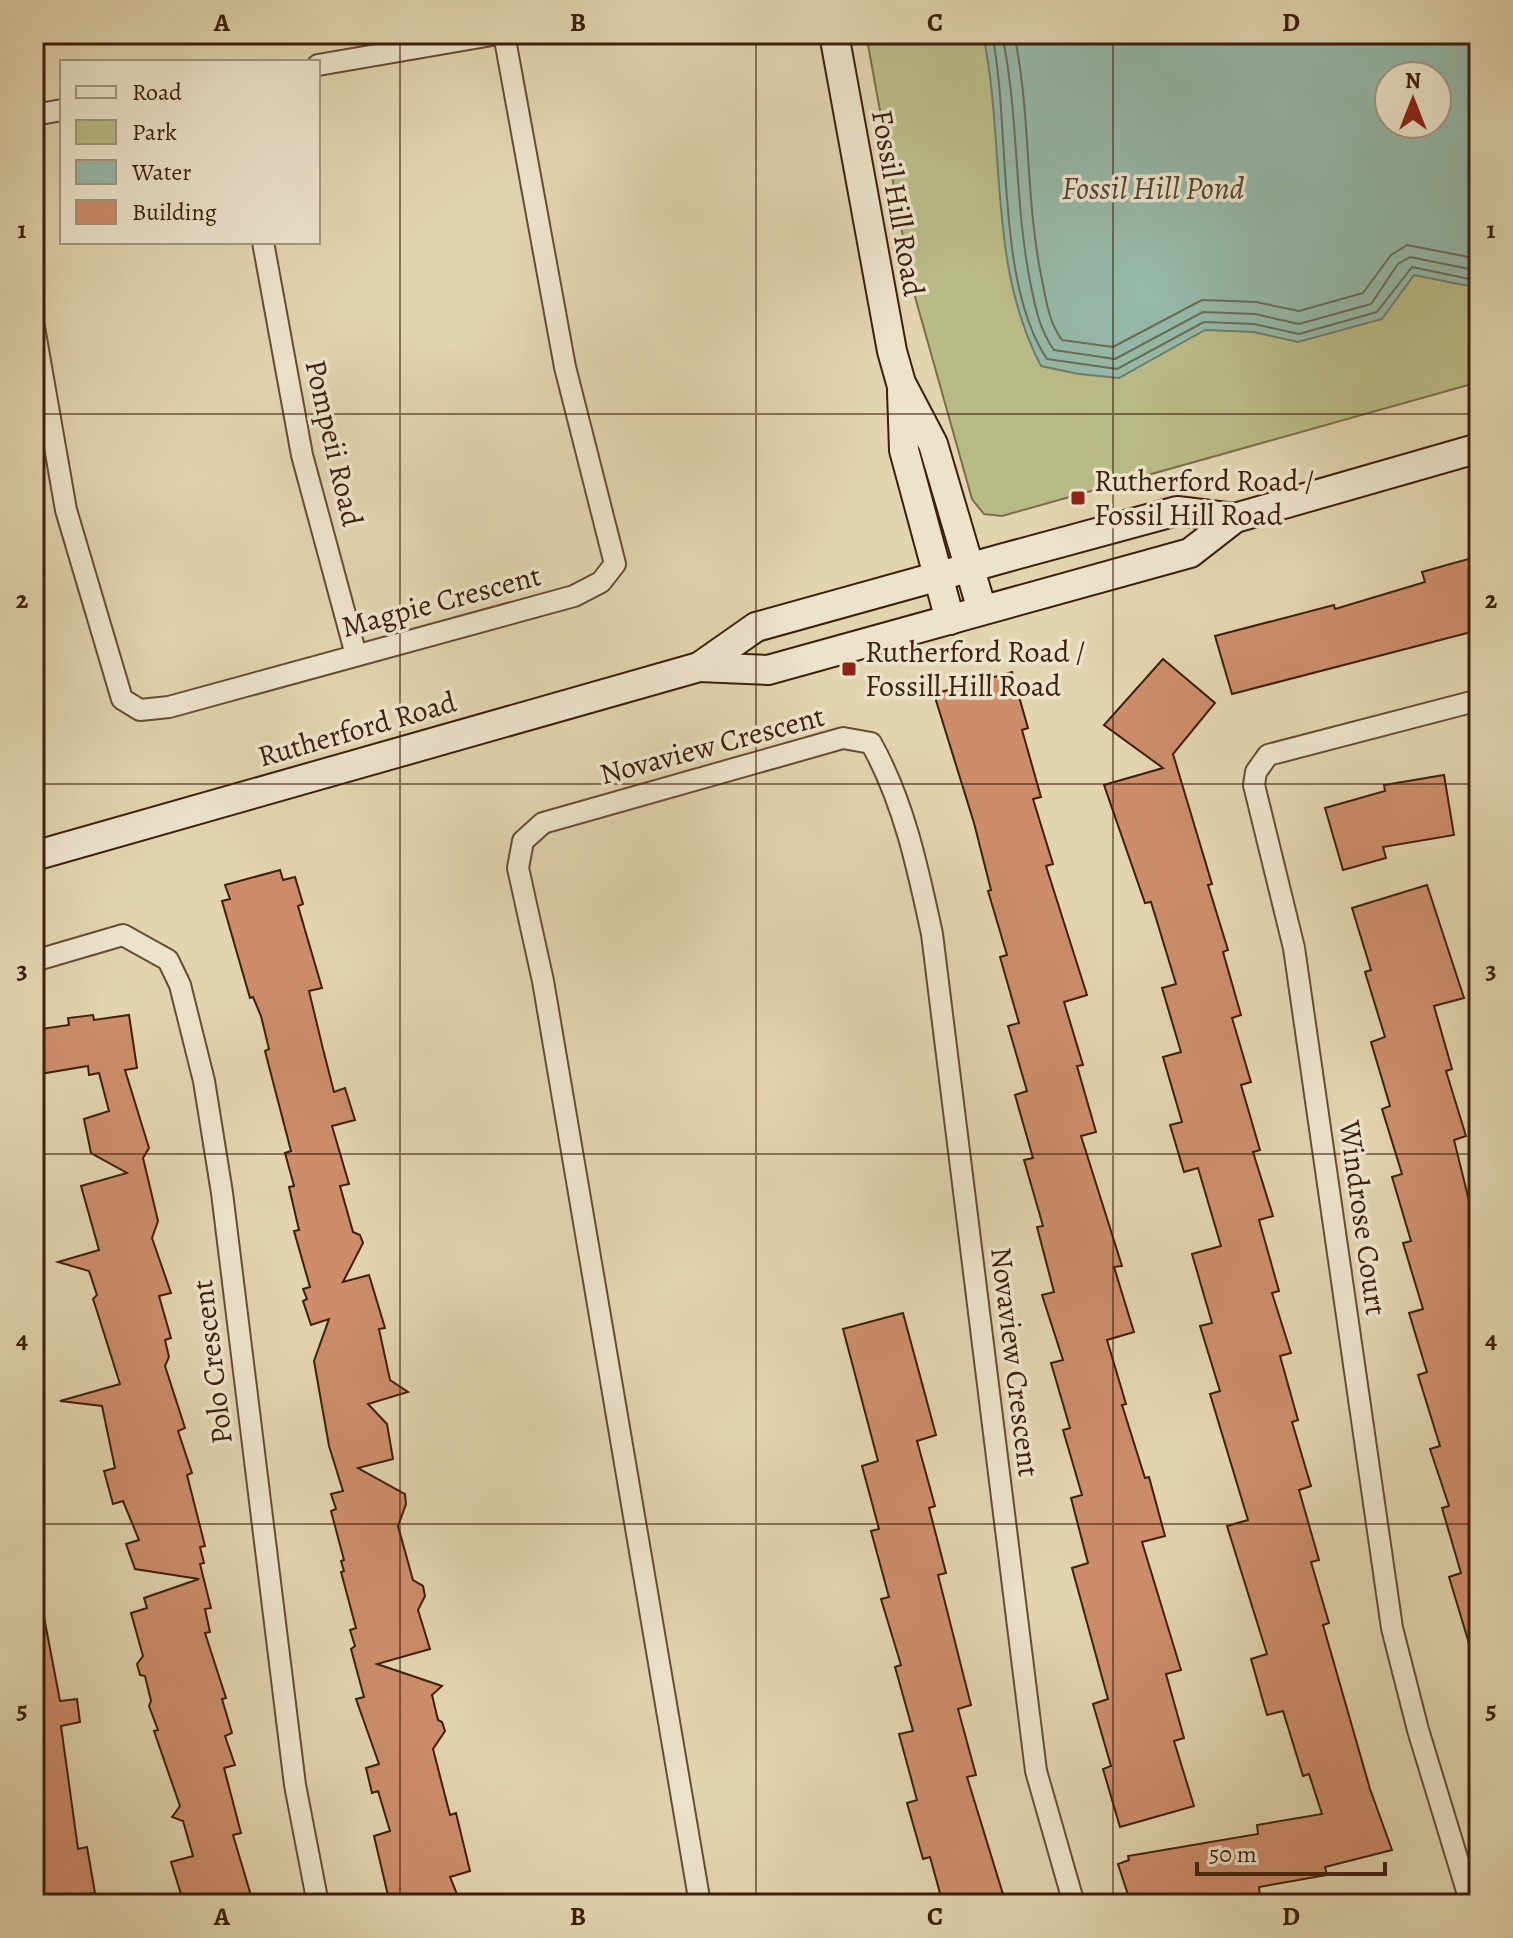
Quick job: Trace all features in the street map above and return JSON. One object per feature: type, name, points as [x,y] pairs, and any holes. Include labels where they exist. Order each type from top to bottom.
[{"type":"main road","name":"Fossil Hill Road","points":[[834,34],[884,319],[901,383],[904,450],[950,620]]},
{"type":"main road","name":"Fossil Hill Road","points":[[901,383],[933,444],[982,610]]},
{"type":"main road","name":"Rutherford Road","points":[[34,856],[699,667],[768,670],[1190,553],[1235,518],[1479,448]]},
{"type":"main road","name":"Rutherford Road","points":[[699,667],[756,627],[970,567],[1177,511],[1235,518]]},
{"type":"street","points":[[320,65],[501,34]]},
{"type":"street","name":"Magpie Crescent","points":[[34,327],[66,510],[122,699],[140,710],[169,707],[574,596],[601,582],[615,564],[565,367],[501,34]]},
{"type":"street","points":[[34,115],[60,110]]},
{"type":"street","name":"Pompeii Road","points":[[263,244],[302,455],[356,655]]},
{"type":"street","name":"Windrose Court","points":[[1471,1904],[1418,1730],[1392,1628],[1294,948],[1254,785],[1256,772],[1268,755],[1479,700]]},
{"type":"street","name":"Novaview Crescent","points":[[700,1904],[548,1010],[518,868],[523,841],[543,823],[843,738],[871,743],[888,774],[917,867],[932,934],[1036,1771],[1074,1904]]},
{"type":"street","name":"Polo Crescent","points":[[34,961],[123,935],[168,960],[180,985],[204,1081],[222,1193],[295,1785],[318,1904]]},
{"type":"green space","points":[[866,34],[1479,34],[1479,382],[1002,516],[984,514],[972,499],[912,286]]},
{"type":"water","name":"Fossil Hill Pond","points":[[983,34],[1479,34],[1479,288],[1414,275],[1382,319],[1298,342],[1253,332],[1205,330],[1119,378],[1041,366],[1024,327],[1012,287],[1000,203],[994,118]]},
{"type":"building","points":[[1479,556],[1479,630],[1232,694],[1215,636],[1334,605],[1335,609],[1425,582],[1422,572]]},
{"type":"building","points":[[1163,659],[1215,703],[1173,754],[1212,884],[1208,885],[1228,950],[1223,952],[1241,1015],[1232,1018],[1251,1082],[1241,1085],[1260,1150],[1253,1152],[1273,1216],[1259,1220],[1279,1291],[1272,1293],[1291,1353],[1280,1356],[1298,1420],[1292,1422],[1311,1486],[1299,1490],[1319,1560],[1311,1562],[1329,1623],[1323,1625],[1370,1789],[1392,1850],[1325,1867],[1327,1875],[1259,1887],[1260,1897],[1212,1904],[1131,1904],[1118,1864],[1129,1860],[1128,1856],[1258,1834],[1257,1825],[1322,1814],[1309,1774],[1303,1776],[1283,1711],[1267,1715],[1251,1659],[1267,1654],[1227,1526],[1248,1520],[1210,1394],[1220,1391],[1200,1326],[1212,1323],[1192,1254],[1221,1246],[1198,1168],[1184,1172],[1170,1125],[1182,1122],[1163,1057],[1181,1052],[1162,988],[1176,984],[1151,902],[1145,903],[1104,785],[1163,768],[1104,725]]},
{"type":"building","points":[[1012,672],[1028,728],[1022,730],[1041,797],[1033,799],[1053,864],[1046,866],[1087,995],[1064,1002],[1083,1065],[1077,1066],[1096,1132],[1081,1136],[1122,1266],[1114,1267],[1134,1332],[1107,1340],[1126,1404],[1122,1405],[1145,1478],[1149,1477],[1165,1536],[1142,1542],[1181,1670],[1166,1674],[1184,1738],[1174,1741],[1194,1806],[1120,1827],[1103,1769],[1111,1766],[1093,1704],[1108,1699],[1072,1568],[1088,1563],[1071,1498],[1082,1495],[1063,1430],[1070,1428],[1051,1363],[1063,1360],[1042,1295],[1054,1292],[1037,1227],[1043,1226],[1024,1160],[1033,1158],[1015,1095],[1027,1091],[1008,1026],[1019,1023],[1000,957],[1007,955],[988,891],[991,890],[974,823],[934,694]]},
{"type":"building","points":[[1444,775],[1454,835],[1383,847],[1386,858],[1343,870],[1325,808],[1385,791],[1384,785]]},
{"type":"building","points":[[280,870],[283,880],[295,877],[303,904],[298,906],[322,988],[309,991],[323,1049],[334,1092],[345,1088],[355,1120],[332,1126],[349,1184],[340,1186],[353,1232],[360,1235],[363,1243],[343,1282],[369,1275],[385,1328],[379,1329],[390,1380],[408,1392],[368,1404],[387,1424],[393,1459],[358,1468],[405,1494],[406,1504],[398,1526],[413,1580],[423,1586],[425,1596],[418,1610],[430,1649],[377,1664],[442,1686],[432,1695],[438,1720],[445,1731],[433,1749],[450,1815],[456,1813],[470,1871],[450,1877],[461,1904],[390,1904],[374,1836],[390,1831],[378,1791],[372,1793],[366,1768],[379,1764],[356,1699],[364,1697],[351,1649],[355,1646],[350,1630],[356,1628],[341,1572],[344,1571],[341,1561],[344,1560],[331,1511],[336,1509],[331,1494],[343,1491],[329,1446],[314,1361],[329,1319],[311,1325],[303,1301],[307,1299],[303,1289],[310,1287],[294,1231],[299,1230],[289,1187],[294,1186],[285,1153],[291,1151],[265,1051],[269,1049],[261,1016],[253,997],[250,998],[222,901],[230,899],[225,885]]},
{"type":"building","points":[[1427,885],[1464,998],[1434,1006],[1452,1069],[1446,1071],[1466,1136],[1454,1140],[1479,1241],[1479,1272],[1472,1274],[1479,1297],[1479,1659],[1474,1660],[1449,1577],[1461,1573],[1442,1508],[1449,1506],[1430,1449],[1440,1446],[1418,1375],[1427,1372],[1409,1313],[1423,1309],[1403,1243],[1411,1241],[1392,1177],[1402,1174],[1382,1109],[1390,1106],[1371,1042],[1385,1037],[1365,972],[1371,970],[1352,908]]},
{"type":"building","points":[[93,1015],[94,1020],[129,1015],[137,1068],[125,1070],[149,1148],[143,1158],[158,1221],[152,1238],[171,1293],[159,1296],[171,1338],[165,1340],[169,1357],[165,1366],[185,1428],[178,1431],[192,1473],[187,1475],[205,1546],[200,1547],[204,1563],[200,1564],[211,1608],[205,1609],[210,1632],[205,1633],[226,1698],[222,1699],[232,1733],[225,1736],[235,1765],[224,1768],[241,1833],[233,1835],[252,1899],[236,1904],[184,1904],[171,1862],[193,1856],[183,1821],[172,1817],[180,1806],[154,1731],[158,1730],[149,1706],[151,1701],[145,1676],[140,1675],[137,1664],[143,1656],[131,1613],[147,1608],[144,1598],[199,1579],[135,1569],[126,1544],[139,1540],[123,1501],[113,1504],[104,1471],[115,1468],[102,1406],[60,1401],[120,1384],[93,1299],[97,1295],[89,1271],[58,1262],[99,1250],[81,1186],[127,1173],[91,1153],[84,1119],[109,1111],[99,1073],[89,1075],[88,1066],[34,1075],[34,1030],[69,1025],[68,1018]]},
{"type":"building","points":[[903,1313],[936,1435],[917,1441],[935,1506],[929,1508],[946,1573],[938,1575],[971,1705],[958,1709],[976,1775],[967,1777],[1006,1904],[943,1904],[930,1857],[923,1859],[907,1803],[917,1800],[899,1734],[913,1731],[895,1667],[901,1665],[881,1599],[889,1597],[871,1531],[879,1529],[862,1466],[878,1461],[843,1329]]},
{"type":"building","points":[[44,1617],[60,1701],[77,1699],[80,1722],[61,1726],[78,1849],[87,1847],[95,1893],[87,1894],[89,1904],[34,1904],[34,1618]]},
{"type":"place","name":"Rutherford Road / Fossil Hill Road","points":[[1078,498]]},
{"type":"place","name":"Rutherford Road / Fossill Hill Road","points":[[849,669]]}]
